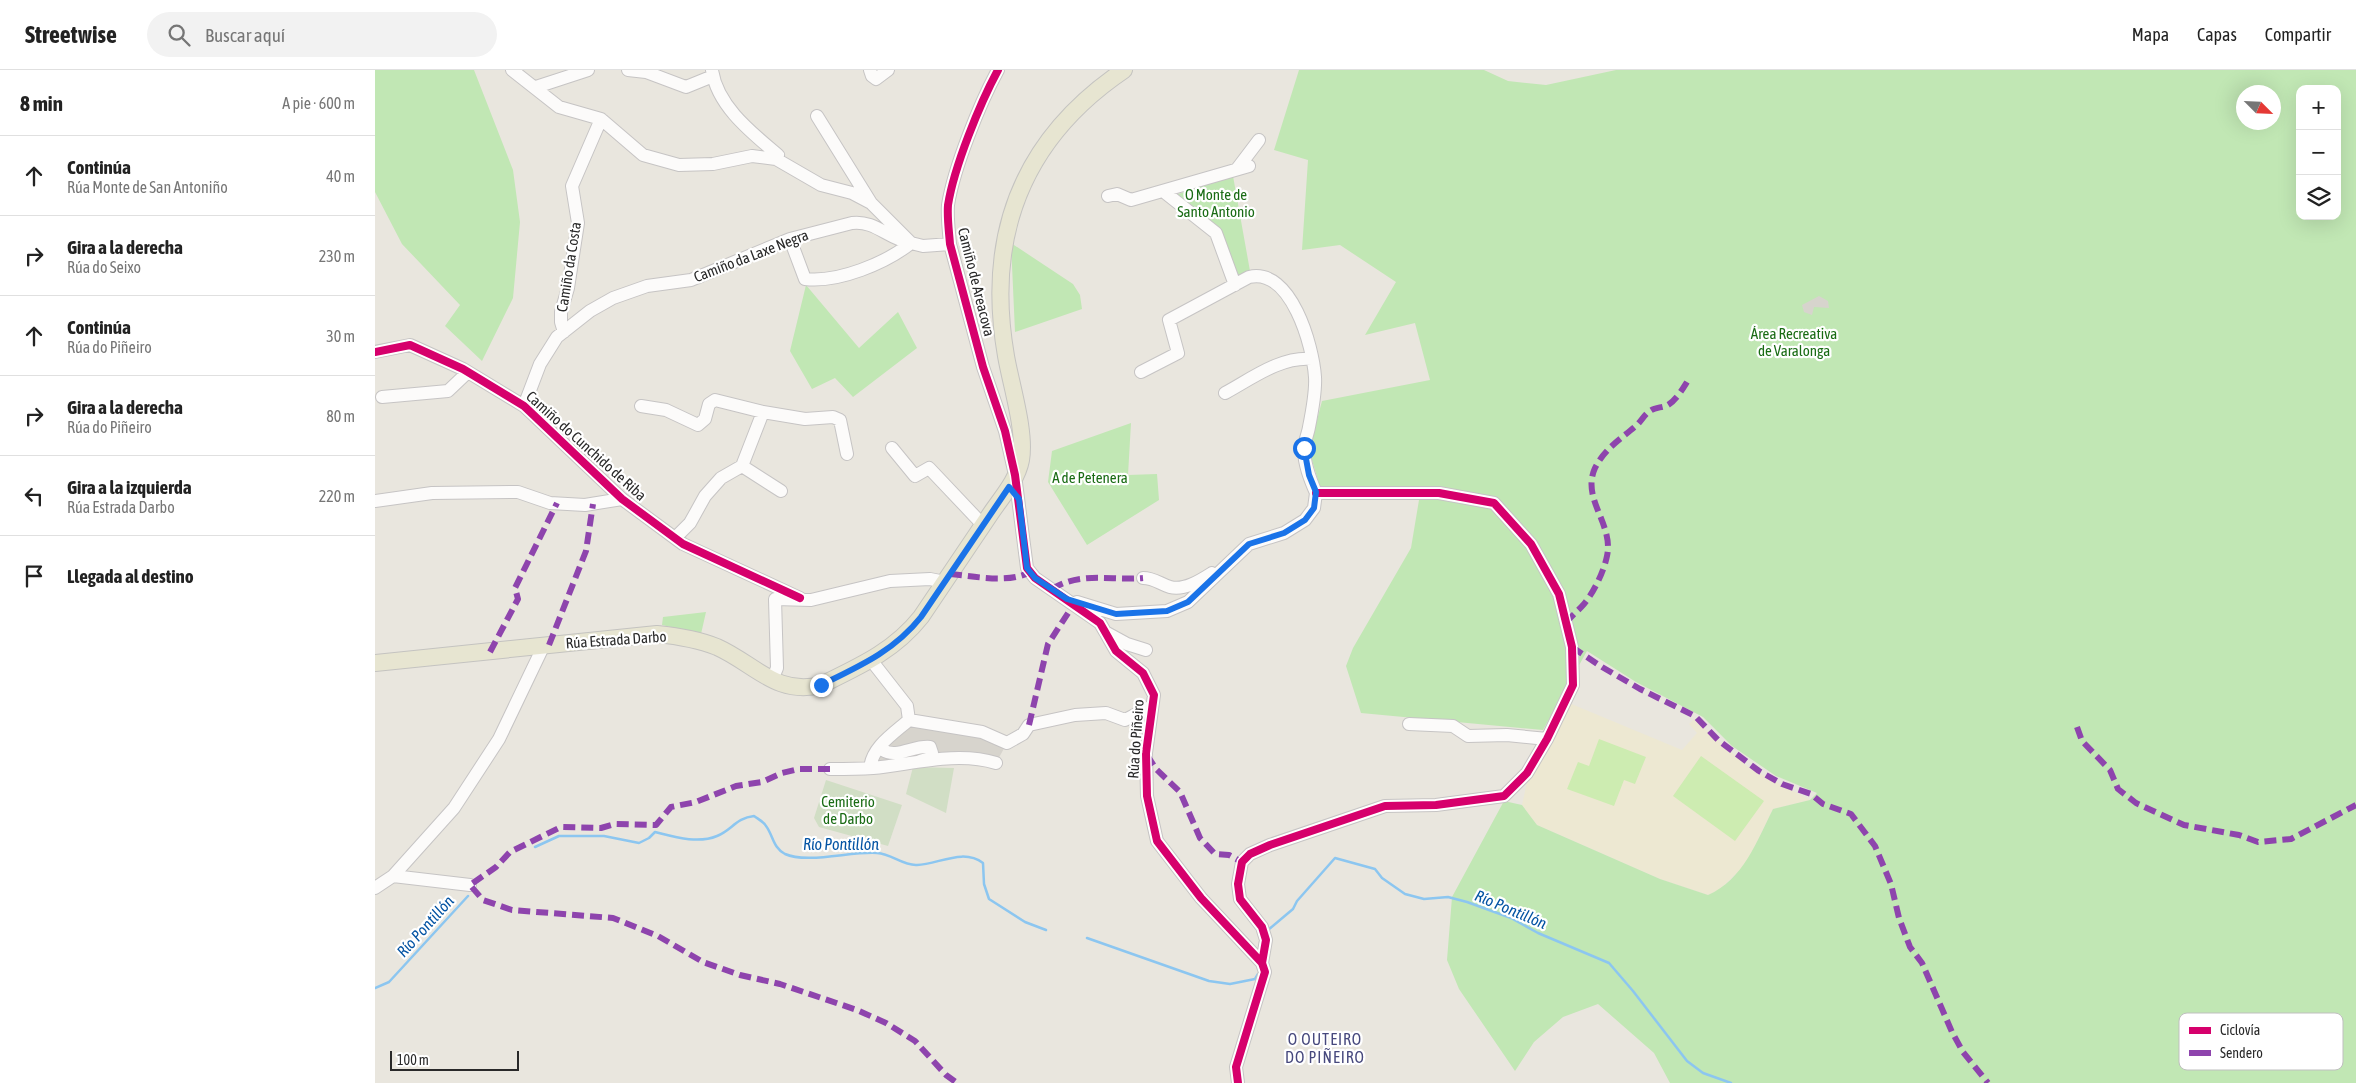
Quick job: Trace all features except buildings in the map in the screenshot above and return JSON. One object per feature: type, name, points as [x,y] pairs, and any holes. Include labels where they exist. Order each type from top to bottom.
[{"type":"main road","name":"Rúa Estrada Darbo","points":[[375,663],[657,634],[678,636],[717,647],[771,680],[786,686],[810,688],[821,685],[871,660],[907,635],[983,525],[1014,487],[1021,461],[1021,443],[1005,354],[1001,316],[1001,271],[1014,202],[1034,160],[1049,137],[1091,93],[1124,70]]},
{"type":"street","points":[[512,70],[559,107],[601,119],[643,154],[679,165],[713,164],[752,156],[776,159],[821,185],[852,193],[871,203]]},
{"type":"street","points":[[536,87],[588,70]]},
{"type":"street","points":[[628,70],[647,72],[686,87],[713,73],[726,105],[759,139],[778,155],[776,159]]},
{"type":"street","points":[[870,70],[872,76],[876,79],[888,70]]},
{"type":"street","name":"Camiño de Areacova","points":[[998,70],[989,87],[961,157],[948,204],[950,244],[983,367],[1005,431],[1014,487]]},
{"type":"street","points":[[790,239],[805,279],[816,280],[867,268],[894,256],[911,243],[871,203],[817,116]]},
{"type":"street","name":"Camiño da Costa","points":[[564,332],[561,312],[568,288],[578,223],[572,186],[601,119]]},
{"type":"street","points":[[1108,196],[1117,194],[1131,200],[1243,168],[1259,140]]},
{"type":"street","points":[[1163,191],[1215,233],[1235,285]]},
{"type":"street","name":"Camiño da Laxe Negra","points":[[523,406],[540,364],[557,338],[590,311],[613,298],[647,286],[691,280],[790,239],[859,222],[877,227],[895,240],[923,246],[950,244]]},
{"type":"street","points":[[1067,599],[1116,614],[1167,611],[1188,602],[1249,544],[1284,533],[1305,520],[1314,508],[1316,492],[1309,475],[1304,448],[1310,426],[1315,378],[1312,359],[1298,310],[1270,280],[1261,275],[1249,277],[1169,320],[1178,353],[1141,372]]},
{"type":"street","name":"Camiño do Cunchido de Riba","points":[[375,352],[410,345],[468,372],[523,406],[622,499],[683,544],[735,566],[760,582],[800,598]]},
{"type":"street","points":[[1225,393],[1272,367],[1305,358],[1312,359]]},
{"type":"street","points":[[382,397],[448,391],[468,372]]},
{"type":"street","points":[[641,406],[666,410],[697,424],[705,419],[709,404],[715,400],[763,412],[805,419],[833,416],[840,420],[847,454]]},
{"type":"street","points":[[675,538],[690,523],[705,496],[721,478],[743,466],[763,412]]},
{"type":"street","points":[[892,448],[915,476],[929,468],[983,525]]},
{"type":"street","points":[[743,466],[781,491]]},
{"type":"street","name":"Rúa do Piñeiro","points":[[1014,487],[1027,568],[1035,578],[1100,622],[1116,651],[1143,673],[1154,695],[1146,753],[1147,796],[1157,841],[1201,898],[1262,963]]},
{"type":"street","points":[[375,501],[432,493],[509,492],[518,492],[557,503],[585,505],[622,499]]},
{"type":"street","points":[[1238,1083],[1236,1067],[1265,972],[1262,963],[1266,940],[1262,927],[1240,899],[1238,884],[1242,862],[1250,854],[1271,845],[1385,806],[1436,806],[1503,796],[1527,773],[1547,739],[1573,685],[1572,647],[1559,594],[1531,544],[1494,503],[1439,493],[1316,492]]},
{"type":"street","points":[[1143,578],[1153,578],[1170,587],[1177,587],[1201,580],[1225,566]]},
{"type":"street","points":[[771,680],[777,668],[775,599],[800,598],[811,600],[890,581],[931,579],[945,582]]},
{"type":"street","points":[[1105,632],[1127,644],[1147,650]]},
{"type":"street","points":[[375,888],[393,876],[454,808],[499,739],[544,645]]},
{"type":"street","points":[[871,660],[907,706],[909,720]]},
{"type":"street","points":[[909,720],[983,732],[1007,743],[1023,734],[1029,725],[1075,715],[1106,713],[1125,720],[1152,706]]},
{"type":"street","points":[[870,768],[871,758],[881,745],[909,720]]},
{"type":"street","points":[[1409,724],[1453,726],[1467,736],[1507,734],[1547,739]]},
{"type":"street","points":[[881,745],[883,750],[893,754],[922,746],[930,747],[932,753],[930,758],[911,764]]},
{"type":"street","points":[[830,769],[870,768],[973,758],[996,763]]},
{"type":"street","points":[[393,876],[470,885]]},
{"type":"shaded area","points":[[1819,296],[1828,301],[1829,308],[1814,307],[1812,315],[1804,312],[1802,305]]},
{"type":"shaded area","points":[[1569,703],[1682,750],[1697,733],[1689,724],[1694,719],[1748,767],[1810,800],[1773,809],[1746,864],[1719,890],[1708,895],[1660,879],[1537,825],[1522,805],[1527,782]]},
{"type":"shaded area","points":[[909,720],[1007,743],[996,763],[987,760],[870,768]]},
{"type":"green space","points":[[375,70],[474,70],[513,170],[520,222],[513,298],[482,361],[445,326],[460,305],[402,244],[375,192]]},
{"type":"green space","name":"Área Recreativa de Varalonga","points":[[1299,70],[1484,70],[1508,81],[1546,85],[1616,70],[2356,70],[2356,1083],[1670,1083],[1654,1053],[1598,1004],[1563,1017],[1534,1042],[1515,1071],[1459,989],[1447,960],[1452,897],[1504,801],[1522,805],[1537,825],[1660,879],[1708,895],[1731,880],[1740,870],[1755,846],[1773,809],[1810,800],[1817,793],[1776,776],[1732,746],[1703,717],[1636,682],[1587,651],[1543,730],[1361,713],[1346,666],[1353,648],[1411,548],[1419,500],[1320,487],[1309,450],[1322,401],[1430,380],[1415,323],[1365,335],[1396,282],[1340,245],[1302,250],[1308,160],[1274,150]]},
{"type":"green space","name":"O Monte de Santo Antonio","points":[[1233,176],[1250,271],[1234,277],[1218,232],[1175,195]]},
{"type":"green space","points":[[1011,243],[1073,284],[1080,295],[1082,309],[1015,332]]},
{"type":"green space","points":[[806,285],[859,348],[898,312],[917,348],[853,397],[835,378],[812,389],[790,351]]},
{"type":"green space","name":"A de Petenera","points":[[1131,423],[1128,475],[1157,474],[1159,500],[1087,545],[1048,482],[1052,451]]},
{"type":"green space","points":[[706,612],[701,634],[662,625],[663,617]]},
{"type":"green space","points":[[1599,739],[1646,757],[1635,784],[1624,780],[1614,806],[1567,789],[1578,762],[1589,766]]},
{"type":"green space","points":[[1701,756],[1764,801],[1735,841],[1673,796]]},
{"type":"green space","name":"Cemiterio de Darbo","points":[[913,767],[954,768],[946,813],[906,794]]},
{"type":"green space","name":"Cemiterio de Darbo","points":[[826,780],[902,805],[888,846],[819,827],[814,818]]},
{"type":"waterway","name":"Río Pontillón","points":[[535,847],[559,836],[604,836],[639,843],[649,838],[655,832],[694,840],[710,838],[727,831],[743,819],[754,816],[765,825],[778,848],[785,854],[794,857],[817,858],[877,853],[888,855],[912,865],[959,857],[975,859],[983,863],[984,884],[989,899],[1025,922],[1046,930]]},
{"type":"waterway","name":"Río Pontillón","points":[[1268,930],[1293,909],[1297,901],[1335,858],[1375,869],[1382,878],[1405,894],[1424,899],[1448,897],[1467,902],[1511,918],[1538,933],[1609,963],[1687,1061],[1703,1073],[1731,1083]]},
{"type":"waterway","name":"Río Pontillón","points":[[375,988],[389,982],[468,896]]},
{"type":"waterway","name":"Río Pontillón","points":[[1087,938],[1209,981],[1230,984],[1255,979],[1258,974]]},
{"type":"marked path","points":[[1566,623],[1591,594],[1606,562],[1608,544],[1606,533],[1594,501],[1592,490],[1595,468],[1614,444],[1637,425],[1648,412],[1671,403],[1679,395],[1687,382]]},
{"type":"marked path","points":[[490,652],[518,599],[515,588],[557,503]]},
{"type":"marked path","points":[[549,645],[586,551],[593,504]]},
{"type":"marked path","points":[[950,574],[1012,578],[1030,572]]},
{"type":"marked path","points":[[1052,589],[1063,583],[1085,578],[1143,578]]},
{"type":"marked path","points":[[1029,725],[1048,644],[1074,604]]},
{"type":"marked path","points":[[1572,647],[1640,689],[1695,716],[1718,740],[1759,771],[1782,784],[1811,794],[1823,804],[1851,814],[1875,846],[1891,884],[1899,918],[1910,947],[1922,963],[1952,1032],[1963,1052],[1988,1083]]},
{"type":"marked path","points":[[2077,727],[2082,741],[2110,770],[2118,789],[2136,803],[2184,825],[2239,835],[2258,842],[2291,839],[2356,805]]},
{"type":"marked path","points":[[1147,755],[1156,769],[1180,792],[1200,838],[1215,854],[1229,855],[1242,862]]},
{"type":"marked path","points":[[830,769],[799,769],[782,773],[762,782],[736,786],[696,802],[671,807],[656,825],[615,824],[601,828],[561,827],[510,852],[496,867],[470,885],[483,900],[512,910],[613,918],[658,936],[703,962],[740,975],[780,984],[857,1010],[886,1023],[915,1041],[946,1075],[957,1083]]},
{"type":"cycle path","points":[[998,70],[976,117],[951,190],[948,205],[950,244],[983,367],[1005,431],[1015,475],[1027,568],[1035,578],[1100,623],[1116,651],[1143,673],[1154,695],[1146,753],[1147,796],[1157,841],[1201,898],[1262,963],[1265,972],[1236,1067],[1238,1083]]},
{"type":"cycle path","points":[[375,352],[410,345],[463,369],[524,406],[622,499],[683,544],[800,598]]},
{"type":"cycle path","points":[[1262,963],[1266,940],[1262,927],[1240,899],[1238,884],[1242,862],[1250,854],[1270,845],[1385,806],[1436,805],[1504,796],[1527,773],[1547,739],[1573,685],[1572,647],[1559,594],[1531,544],[1494,503],[1439,493],[1316,493]]},
{"type":"district","name":"O OUTEIRO DO PIÑEIRO","points":[[1325,1048]]},
{"type":"route","points":[[821,685],[871,660],[907,635],[1009,487],[1019,499],[1027,568],[1035,578],[1067,599],[1116,614],[1167,611],[1188,602],[1204,589],[1249,544],[1284,533],[1305,520],[1314,508],[1316,492],[1309,475],[1304,448]]}]
